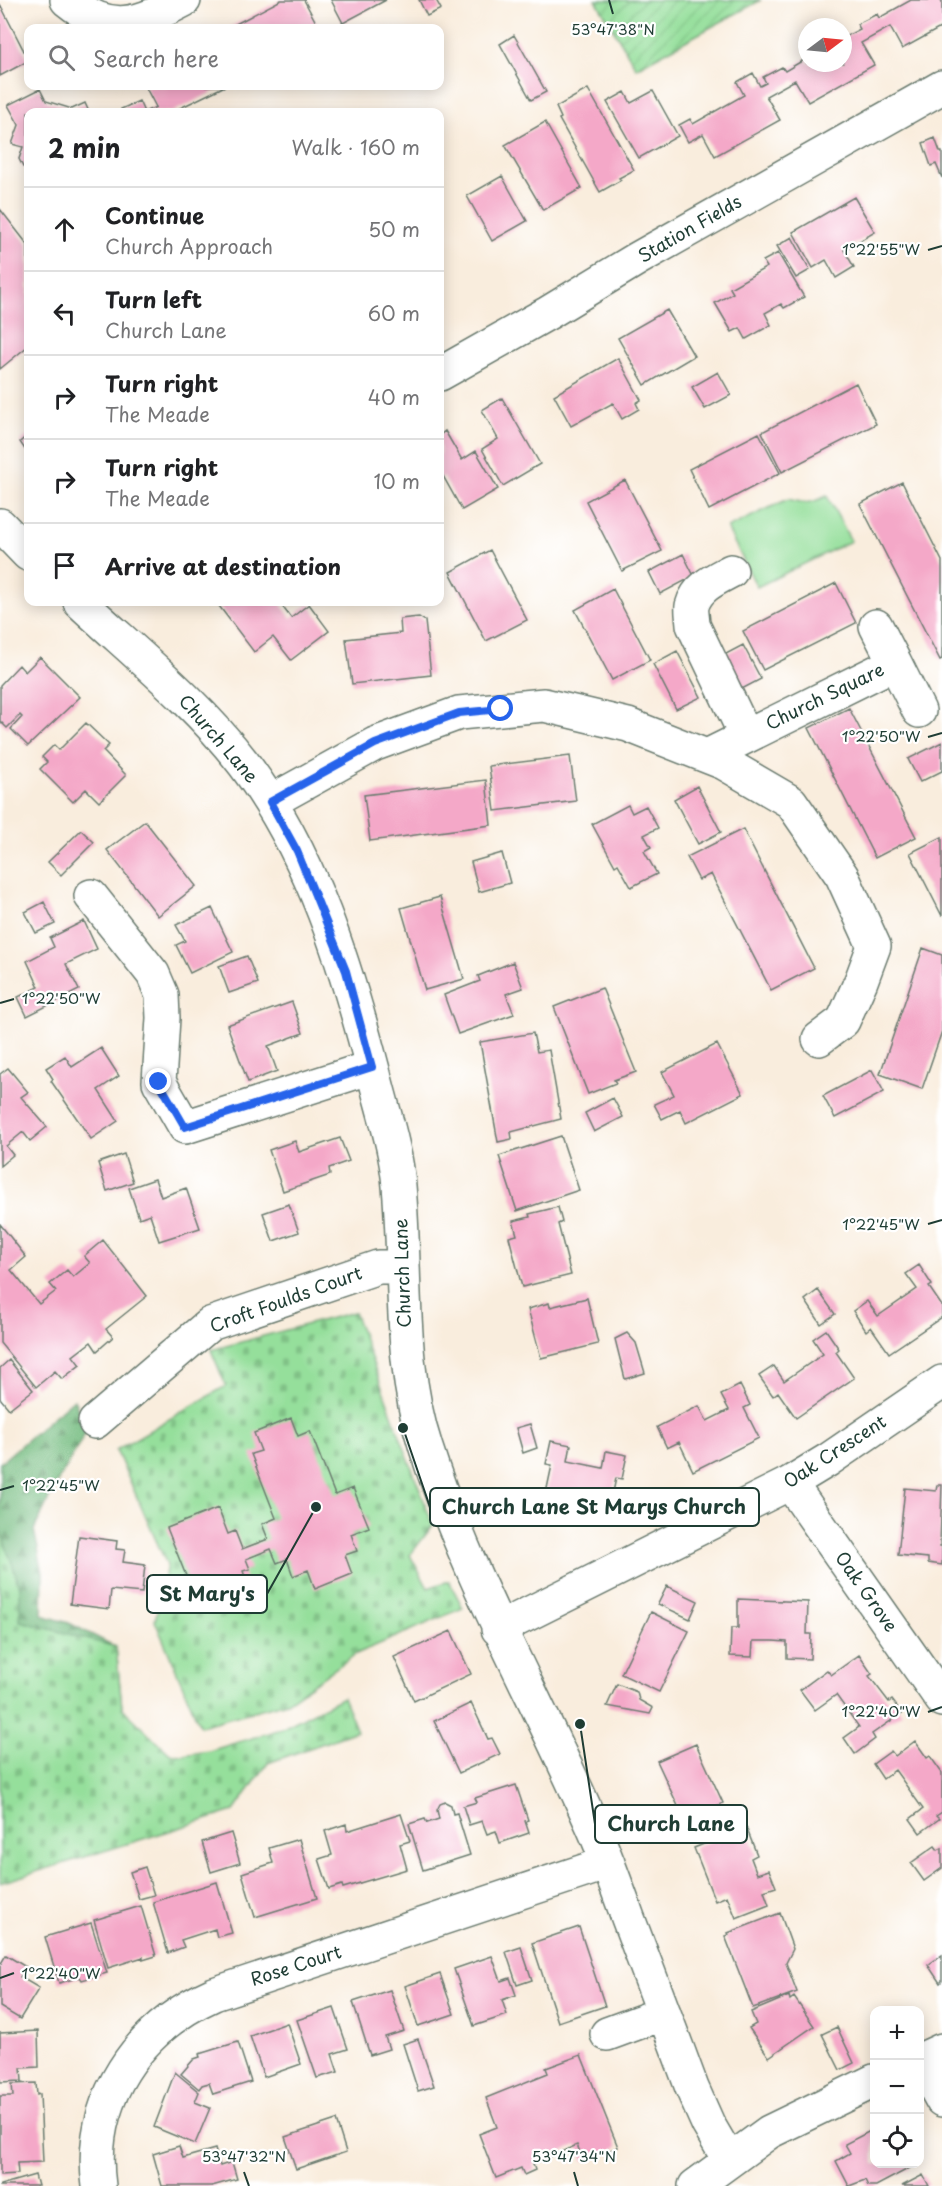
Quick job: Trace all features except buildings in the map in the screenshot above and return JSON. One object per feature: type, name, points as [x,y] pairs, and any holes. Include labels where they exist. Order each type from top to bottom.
[{"type":"street","points":[[67,0],[83,14],[107,22],[132,23],[156,15],[184,0]]},
{"type":"street","name":"Station Fields","points":[[444,372],[637,259],[942,87]]},
{"type":"street","points":[[0,525],[24,550]]},
{"type":"street","points":[[731,571],[712,581],[701,591],[692,606],[693,625],[746,736]]},
{"type":"street","name":"Church Lane","points":[[91,606],[213,727],[243,763],[270,802],[297,851],[346,971],[394,1152],[399,1183],[405,1336],[414,1407],[425,1445],[447,1511],[498,1629],[590,1818],[696,2097],[708,2124],[729,2160]]},
{"type":"street","points":[[876,626],[895,663]]},
{"type":"street","name":"Church Square","points":[[707,756],[895,663],[919,711]]},
{"type":"street","points":[[270,802],[375,744],[459,713],[544,705],[628,725],[724,763],[791,802],[842,876],[874,946],[843,1021],[819,1039]]},
{"type":"street","points":[[91,896],[153,974],[162,995],[159,1082],[185,1127],[372,1067]]},
{"type":"street","name":"Croft Foulds Court","points":[[95,1422],[210,1324],[378,1267],[403,1267]]},
{"type":"street","name":"Oak Crescent","points":[[498,1629],[790,1483],[828,1460],[942,1382]]},
{"type":"street","name":"Oak Grove","points":[[790,1483],[942,1700]]},
{"type":"street","name":"Rose Court","points":[[99,2186],[98,2149],[102,2124],[109,2100],[120,2076],[133,2055],[150,2035],[190,2004],[214,1994],[608,1863]]},
{"type":"street","points":[[607,2034],[664,2013]]},
{"type":"street","points":[[924,2058],[942,2050]]},
{"type":"street","points":[[924,2067],[942,2100]]},
{"type":"street","points":[[695,2186],[769,2132],[870,2082]]},
{"type":"green space","points":[[596,0],[761,0],[636,68]]},
{"type":"green space","points":[[827,496],[851,541],[757,587],[727,528],[788,499],[808,502]]},
{"type":"green space","points":[[354,1312],[433,1525],[410,1555],[428,1588],[449,1581],[463,1608],[356,1654],[287,1702],[200,1726],[155,1621],[167,1565],[116,1450],[226,1386],[211,1350]]},
{"type":"green space","points":[[74,1399],[86,1432],[53,1490],[34,1530],[43,1573],[42,1615],[69,1623],[116,1647],[122,1708],[94,1724],[0,1599],[0,1463]]},
{"type":"green space","points":[[0,1529],[20,1587],[20,1621],[116,1647],[122,1708],[170,1754],[183,1755],[209,1751],[281,1729],[343,1697],[357,1731],[268,1763],[234,1811],[0,1883]]},
{"type":"place","name":"Church Lane St Marys Church","points":[[403,1428]]},
{"type":"place","name":"St Mary's","points":[[316,1507]]},
{"type":"place","name":"Church Lane","points":[[580,1724]]},
{"type":"route","points":[[159,1082],[185,1127],[372,1067],[346,971],[297,851],[270,802],[375,744],[459,713],[501,709]]}]
